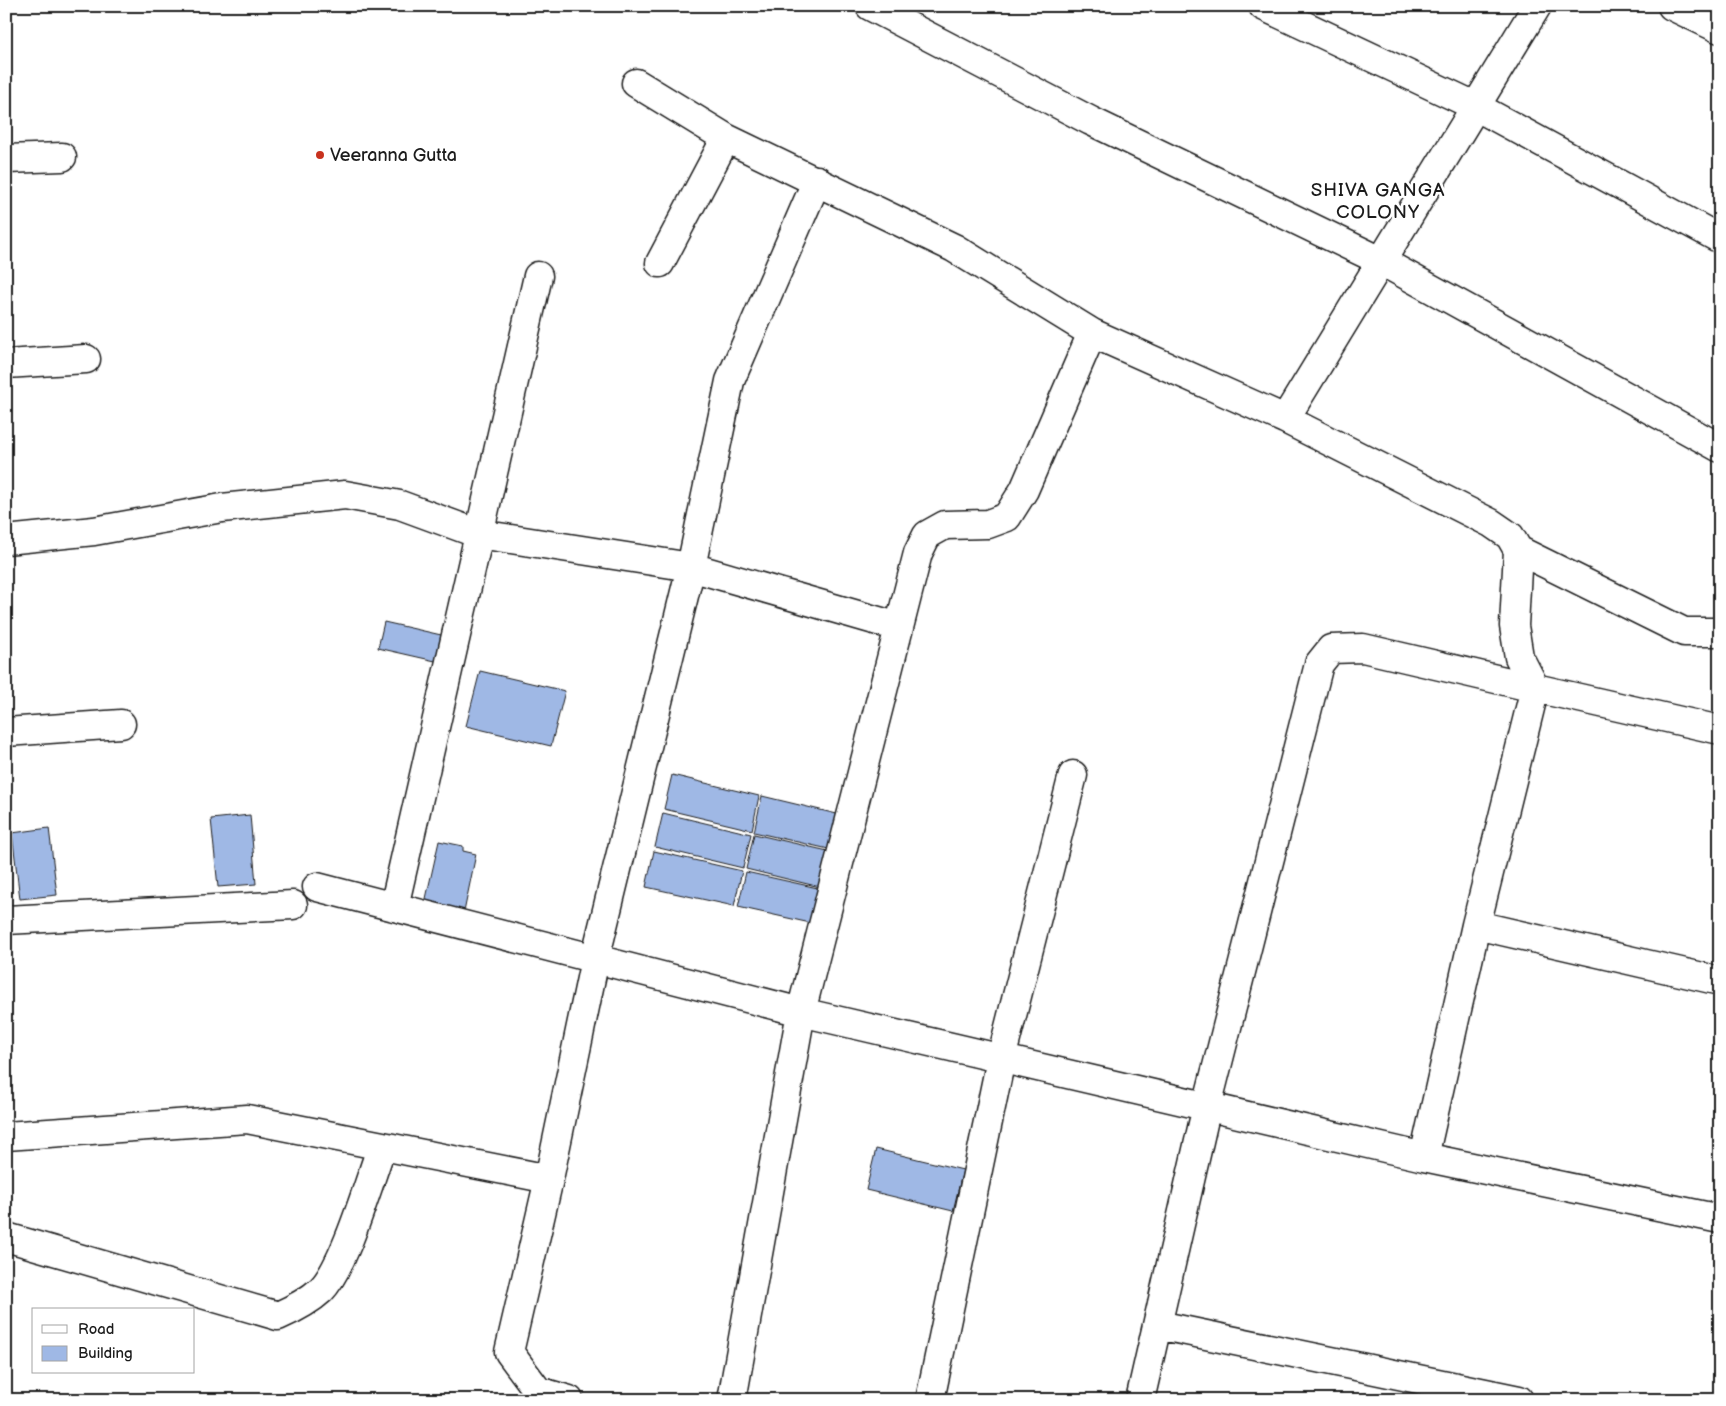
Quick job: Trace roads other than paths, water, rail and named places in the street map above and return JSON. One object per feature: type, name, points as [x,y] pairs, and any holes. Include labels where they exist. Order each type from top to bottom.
[{"type":"street","points":[[870,6],[1091,121],[1381,261],[1720,448]]},
{"type":"street","points":[[1263,6],[1475,106],[1720,239]]},
{"type":"street","points":[[1285,419],[1537,6]]},
{"type":"street","points":[[1672,6],[1720,30]]},
{"type":"street","points":[[636,83],[726,138],[817,180],[954,248],[1092,332],[1285,419],[1491,523],[1510,536],[1518,550],[1516,634],[1519,657],[1536,688],[1476,925],[1424,1157]]},
{"type":"street","points":[[660,263],[726,138]]},
{"type":"street","points":[[6,159],[62,157]]},
{"type":"street","points":[[569,1400],[538,1392],[509,1352],[549,1179],[595,959],[690,567],[730,381],[817,180]]},
{"type":"street","points":[[394,907],[538,276]]},
{"type":"street","points":[[732,1400],[801,1012],[918,553],[927,535],[946,525],[988,524],[1007,518],[1024,490],[1092,332]]},
{"type":"street","points":[[6,364],[86,358]]},
{"type":"street","points":[[6,540],[94,530],[222,508],[345,496],[400,505],[478,534],[690,567],[899,627]]},
{"type":"street","points":[[1518,550],[1684,632],[1720,632]]},
{"type":"street","points":[[1140,1400],[1207,1106],[1319,664],[1332,649],[1363,648],[1720,730]]},
{"type":"street","points":[[6,732],[121,724]]},
{"type":"street","points":[[930,1400],[1001,1059],[1073,775]]},
{"type":"street","points":[[317,887],[801,1012],[1424,1157],[1720,1219]]},
{"type":"street","points":[[6,920],[293,905]]},
{"type":"street","points":[[1476,925],[1720,981]]},
{"type":"street","points":[[6,1136],[247,1119],[549,1179]]},
{"type":"street","points":[[6,1237],[278,1316],[302,1305],[322,1289],[338,1265],[382,1146]]},
{"type":"street","points":[[1158,1325],[1519,1400]]},
{"type":"place","name":"Veeranna Gutta","points":[[320,155]]},
{"type":"district","name":"SHIVA GANGA COLONY","points":[[1378,200]]}]
